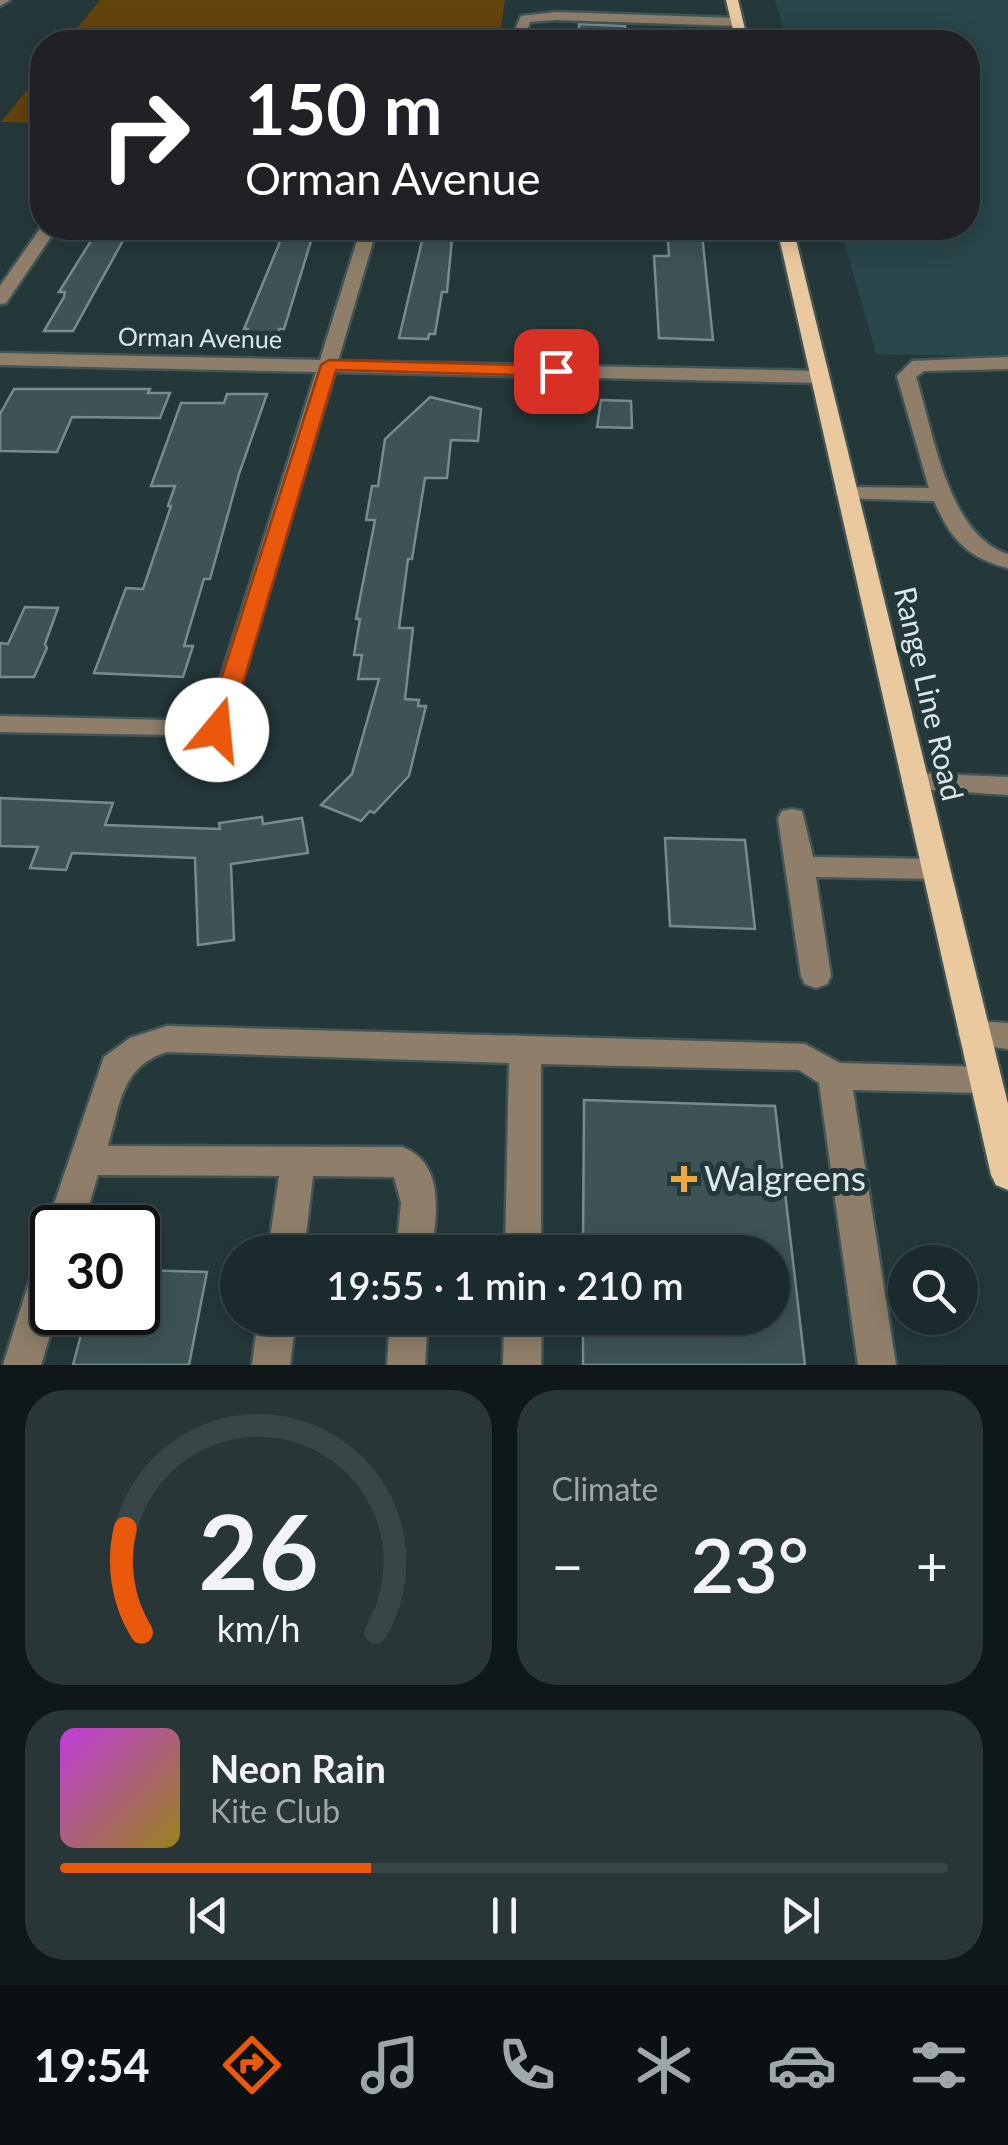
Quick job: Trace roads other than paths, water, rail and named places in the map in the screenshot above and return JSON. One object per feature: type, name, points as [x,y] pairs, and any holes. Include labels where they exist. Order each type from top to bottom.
[{"type":"main road","name":"Range Line Road","points":[[788,240],[1008,1176]]},
{"type":"street","points":[[656,0],[657,10],[735,11]]},
{"type":"street","points":[[521,30],[525,19],[556,16],[735,11]]},
{"type":"street","points":[[0,299],[41,240]]},
{"type":"street","points":[[0,724],[217,730],[365,240]]},
{"type":"street","name":"Orman Avenue","points":[[0,360],[820,378]]},
{"type":"street","points":[[1008,363],[920,365],[906,376],[942,494],[962,539],[984,556],[1008,562]]},
{"type":"street","points":[[847,493],[942,494]]},
{"type":"street","points":[[915,782],[1008,786]]},
{"type":"street","points":[[792,818],[816,976]]},
{"type":"street","points":[[800,867],[936,869]]},
{"type":"street","points":[[974,1034],[1008,1036]]},
{"type":"street","points":[[71,1205],[116,1066],[154,1042],[167,1039],[805,1058],[834,1076],[985,1080]]},
{"type":"street","points":[[523,1235],[526,1051]]},
{"type":"street","points":[[834,1076],[877,1365]]},
{"type":"street","points":[[85,1160],[402,1162],[410,1168],[418,1185],[415,1235]]},
{"type":"street","points":[[288,1235],[298,1161]]},
{"type":"street","points":[[22,1365],[31,1335]]},
{"type":"street","points":[[271,1365],[275,1335]]},
{"type":"street","points":[[406,1365],[409,1335]]},
{"type":"street","points":[[522,1335],[522,1365]]},
{"type":"place","name":"Walgreens","points":[[684,1179]]}]
